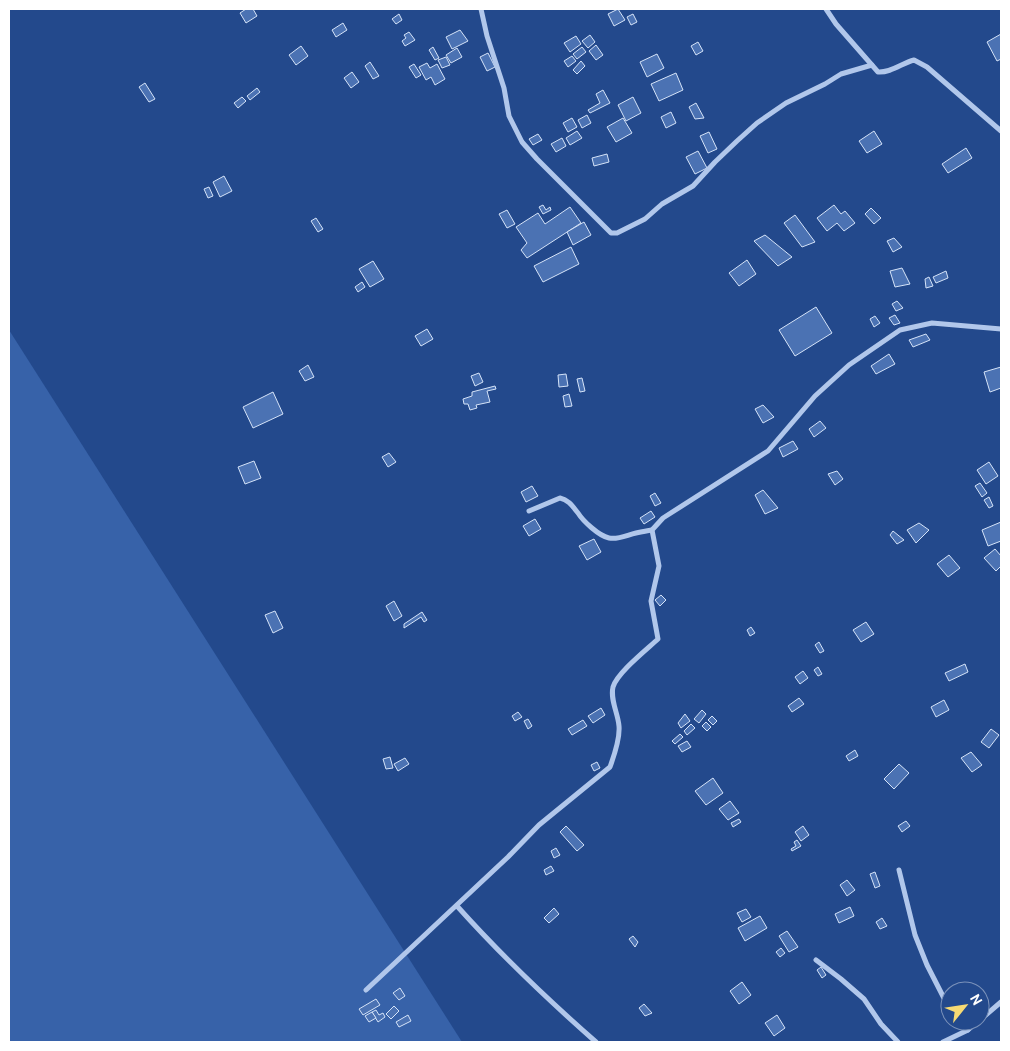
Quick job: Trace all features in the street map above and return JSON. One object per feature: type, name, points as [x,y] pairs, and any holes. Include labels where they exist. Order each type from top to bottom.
[{"type":"street","points":[[481,9],[487,36],[504,88],[509,116],[522,142],[611,233],[617,233],[644,219],[662,204],[693,186],[715,162],[757,123],[786,103],[841,74],[872,65]]},
{"type":"street","points":[[826,9],[836,24],[878,72],[886,73],[906,62],[914,60],[921,63],[1001,130]]},
{"type":"street","points":[[529,511],[560,498],[565,499],[594,530],[608,538],[652,530],[663,518],[768,451],[815,396],[849,366],[900,330],[932,323],[1001,329]]},
{"type":"street","points":[[366,990],[457,906],[539,825],[610,767],[615,754],[620,727],[612,698],[614,687],[620,675],[658,639],[651,601],[659,566],[652,530]]},
{"type":"street","points":[[899,870],[915,935],[940,990]]},
{"type":"street","points":[[457,906],[485,938],[596,1042]]},
{"type":"street","points":[[816,960],[864,998],[881,1024],[898,1042]]},
{"type":"street","points":[[990,1011],[1001,1002]]},
{"type":"street","points":[[943,1042],[966,1031]]},
{"type":"shaded area","points":[[9,330],[462,1042],[9,1042]]},
{"type":"building","points":[[246,9],[253,9],[257,16],[246,23],[240,13]]},
{"type":"building","points":[[618,9],[625,20],[614,26],[608,14]]},
{"type":"building","points":[[399,14],[402,20],[396,24],[392,19]]},
{"type":"building","points":[[633,14],[637,22],[631,25],[627,17]]},
{"type":"building","points":[[343,23],[347,30],[336,37],[332,30]]},
{"type":"building","points":[[460,30],[468,41],[452,49],[446,37]]},
{"type":"building","points":[[409,32],[415,40],[405,46],[402,41],[406,38],[404,35]]},
{"type":"building","points":[[1001,34],[1001,59],[997,61],[987,42]]},
{"type":"building","points":[[590,35],[595,42],[588,48],[582,41]]},
{"type":"building","points":[[576,36],[581,44],[570,52],[564,43]]},
{"type":"building","points":[[698,42],[703,51],[696,55],[691,46]]},
{"type":"building","points":[[596,45],[603,55],[596,60],[589,51]]},
{"type":"building","points":[[301,46],[308,56],[296,65],[289,55]]},
{"type":"building","points":[[433,47],[439,58],[435,60],[429,50]]},
{"type":"building","points":[[582,47],[586,52],[577,59],[573,54]]},
{"type":"building","points":[[457,48],[462,57],[451,63],[446,55]]},
{"type":"building","points":[[488,53],[495,67],[487,71],[480,57]]},
{"type":"building","points":[[657,54],[664,68],[647,77],[640,62]]},
{"type":"building","points":[[572,56],[576,61],[568,67],[564,61]]},
{"type":"building","points":[[446,57],[450,65],[442,68],[438,60]]},
{"type":"building","points":[[581,61],[585,66],[577,74],[573,70]]},
{"type":"building","points":[[370,62],[379,76],[373,79],[365,66]]},
{"type":"building","points":[[427,63],[430,68],[437,64],[445,79],[435,85],[431,77],[426,80],[419,67]]},
{"type":"building","points":[[414,64],[421,75],[416,78],[409,67]]},
{"type":"building","points":[[352,72],[359,82],[351,88],[344,78]]},
{"type":"building","points":[[676,73],[683,90],[659,101],[651,84]]},
{"type":"building","points":[[145,83],[155,99],[149,102],[139,87]]},
{"type":"building","points":[[257,88],[260,92],[250,100],[247,96]]},
{"type":"building","points":[[603,90],[610,103],[590,113],[588,110],[600,103],[596,94]]},
{"type":"building","points":[[242,97],[246,101],[238,108],[234,103]]},
{"type":"building","points":[[633,97],[641,113],[626,121],[618,105]]},
{"type":"building","points":[[696,103],[704,118],[695,119],[689,107]]},
{"type":"building","points":[[671,112],[676,123],[666,128],[661,117]]},
{"type":"building","points":[[587,115],[591,123],[582,128],[578,120]]},
{"type":"building","points":[[572,118],[577,127],[568,132],[563,123]]},
{"type":"building","points":[[623,118],[632,133],[616,142],[607,127]]},
{"type":"building","points":[[577,131],[582,138],[570,145],[566,138]]},
{"type":"building","points":[[874,131],[882,144],[867,153],[859,141]]},
{"type":"building","points":[[709,132],[717,149],[708,153],[700,136]]},
{"type":"building","points":[[538,134],[542,140],[533,145],[529,139]]},
{"type":"building","points":[[562,138],[566,146],[556,152],[551,144]]},
{"type":"building","points":[[966,148],[972,158],[948,173],[942,164]]},
{"type":"building","points":[[698,151],[707,168],[695,174],[686,157]]},
{"type":"building","points":[[607,154],[609,162],[594,166],[592,158]]},
{"type":"building","points":[[224,176],[232,191],[220,197],[213,182]]},
{"type":"building","points":[[209,187],[213,196],[208,198],[204,189]]},
{"type":"building","points":[[543,205],[546,210],[550,207],[551,210],[543,214],[539,207]]},
{"type":"building","points":[[834,205],[841,214],[845,211],[855,223],[844,231],[837,223],[827,231],[817,218]]},
{"type":"building","points":[[570,207],[581,223],[527,258],[521,250],[527,243],[516,227],[538,213],[545,224]]},
{"type":"building","points":[[871,208],[881,218],[874,224],[865,214]]},
{"type":"building","points":[[507,210],[515,224],[507,228],[499,214]]},
{"type":"building","points":[[795,215],[815,242],[802,247],[784,223]]},
{"type":"building","points":[[316,218],[323,229],[318,232],[311,221]]},
{"type":"building","points":[[584,222],[591,235],[573,245],[567,232]]},
{"type":"building","points":[[765,235],[792,257],[778,266],[754,241]]},
{"type":"building","points":[[894,238],[902,247],[893,252],[887,241]]},
{"type":"building","points":[[571,247],[579,264],[543,282],[534,266]]},
{"type":"building","points":[[747,260],[756,274],[739,286],[729,273]]},
{"type":"building","points":[[373,261],[384,279],[370,287],[359,269]]},
{"type":"building","points":[[902,268],[910,284],[895,287],[890,271]]},
{"type":"building","points":[[946,271],[948,278],[936,283],[933,277]]},
{"type":"building","points":[[929,277],[933,286],[926,288],[925,279]]},
{"type":"building","points":[[362,282],[365,287],[358,292],[355,287]]},
{"type":"building","points":[[897,301],[903,308],[896,311],[892,304]]},
{"type":"building","points":[[816,307],[832,333],[795,356],[779,330]]},
{"type":"building","points":[[895,315],[900,323],[894,325],[889,318]]},
{"type":"building","points":[[875,316],[880,323],[874,327],[870,319]]},
{"type":"building","points":[[427,329],[433,339],[421,346],[415,336]]},
{"type":"building","points":[[926,334],[930,340],[913,347],[909,340]]},
{"type":"building","points":[[889,354],[895,364],[876,374],[871,366]]},
{"type":"building","points":[[308,365],[314,377],[305,381],[299,371]]},
{"type":"building","points":[[1001,367],[1001,388],[990,392],[984,372]]},
{"type":"building","points":[[479,373],[483,382],[475,386],[471,376]]},
{"type":"building","points":[[566,374],[568,386],[559,387],[558,375]]},
{"type":"building","points":[[582,378],[585,391],[580,392],[577,379]]},
{"type":"building","points":[[495,386],[496,389],[487,391],[490,402],[476,405],[477,408],[470,410],[468,404],[464,404],[463,399],[472,396],[472,392]]},
{"type":"building","points":[[273,392],[283,414],[253,428],[243,407]]},
{"type":"building","points":[[569,394],[572,406],[565,407],[563,396]]},
{"type":"building","points":[[763,405],[774,417],[763,423],[755,409]]},
{"type":"building","points":[[820,421],[826,428],[814,437],[809,429]]},
{"type":"building","points":[[793,441],[798,449],[783,457],[779,448]]},
{"type":"building","points":[[389,453],[396,462],[388,467],[382,457]]},
{"type":"building","points":[[254,461],[261,478],[245,484],[238,467]]},
{"type":"building","points":[[989,462],[998,476],[986,484],[977,470]]},
{"type":"building","points":[[837,471],[843,479],[835,485],[828,474]]},
{"type":"building","points":[[980,483],[987,493],[982,497],[975,486]]},
{"type":"building","points":[[532,486],[538,496],[526,502],[521,492]]},
{"type":"building","points":[[763,490],[778,508],[765,514],[755,495]]},
{"type":"building","points":[[655,493],[661,503],[655,506],[650,496]]},
{"type":"building","points":[[989,497],[993,506],[989,508],[984,500]]},
{"type":"building","points":[[651,511],[655,517],[644,524],[640,518]]},
{"type":"building","points":[[535,519],[541,529],[529,536],[523,526]]},
{"type":"building","points":[[1001,522],[1001,541],[988,546],[982,530]]},
{"type":"building","points":[[919,523],[929,530],[916,543],[907,530]]},
{"type":"building","points":[[893,531],[904,540],[897,544],[890,535]]},
{"type":"building","points":[[594,539],[601,552],[587,560],[579,546]]},
{"type":"building","points":[[995,549],[1001,556],[1001,566],[996,571],[984,558]]},
{"type":"building","points":[[949,555],[960,568],[948,577],[937,564]]},
{"type":"building","points":[[661,595],[666,600],[660,606],[655,600]]},
{"type":"building","points":[[394,601],[402,616],[394,621],[386,606]]},
{"type":"building","points":[[275,611],[283,628],[273,633],[265,615]]},
{"type":"building","points":[[422,612],[427,620],[424,622],[421,617],[404,628],[404,624]]},
{"type":"building","points":[[866,622],[874,634],[861,642],[853,630]]},
{"type":"building","points":[[751,627],[755,633],[750,636],[747,630]]},
{"type":"building","points":[[819,642],[824,651],[820,653],[815,645]]},
{"type":"building","points":[[965,664],[968,672],[949,681],[945,673]]},
{"type":"building","points":[[818,667],[822,674],[818,676],[814,670]]},
{"type":"building","points":[[803,671],[808,678],[800,684],[795,677]]},
{"type":"building","points":[[799,698],[804,704],[792,712],[788,706]]},
{"type":"building","points":[[944,700],[949,710],[936,717],[931,707]]},
{"type":"building","points":[[601,708],[605,715],[593,723],[588,716]]},
{"type":"building","points":[[702,710],[706,714],[699,723],[694,719]]},
{"type":"building","points":[[518,712],[522,717],[515,721],[512,716]]},
{"type":"building","points":[[685,714],[690,721],[681,728],[678,723]]},
{"type":"building","points":[[712,716],[717,721],[713,725],[708,720]]},
{"type":"building","points":[[528,719],[532,726],[528,729],[524,721]]},
{"type":"building","points":[[583,720],[587,726],[572,735],[568,729]]},
{"type":"building","points":[[706,722],[711,727],[707,731],[702,726]]},
{"type":"building","points":[[691,724],[695,728],[687,735],[684,731]]},
{"type":"building","points":[[991,729],[999,735],[989,748],[981,742]]},
{"type":"building","points":[[680,734],[683,737],[675,744],[672,741]]},
{"type":"building","points":[[687,741],[691,747],[682,752],[678,746]]},
{"type":"building","points":[[855,750],[858,756],[849,761],[846,756]]},
{"type":"building","points":[[971,752],[982,765],[972,772],[961,758]]},
{"type":"building","points":[[390,757],[393,768],[386,769],[383,759]]},
{"type":"building","points":[[405,758],[409,764],[398,771],[394,764]]},
{"type":"building","points":[[597,762],[600,768],[594,771],[591,765]]},
{"type":"building","points":[[899,764],[909,773],[894,789],[884,779]]},
{"type":"building","points":[[713,778],[723,793],[706,805],[695,791]]},
{"type":"building","points":[[730,801],[739,813],[728,820],[719,809]]},
{"type":"building","points":[[739,819],[741,822],[733,827],[731,823]]},
{"type":"building","points":[[906,821],[910,826],[902,832],[898,826]]},
{"type":"building","points":[[566,826],[584,845],[577,851],[560,832]]},
{"type":"building","points":[[803,826],[809,835],[801,841],[795,832]]},
{"type":"building","points":[[797,840],[801,846],[792,851],[791,849],[796,846],[794,842]]},
{"type":"building","points":[[556,848],[560,855],[554,858],[551,851]]},
{"type":"building","points":[[551,866],[554,871],[546,875],[544,870]]},
{"type":"building","points":[[875,872],[880,886],[875,888],[870,874]]},
{"type":"building","points":[[847,880],[855,890],[847,896],[840,885]]},
{"type":"building","points":[[850,907],[854,916],[839,923],[835,914]]},
{"type":"building","points":[[554,908],[559,914],[549,923],[544,918]]},
{"type":"building","points":[[746,909],[751,917],[742,922],[737,913]]},
{"type":"building","points":[[760,916],[767,928],[745,941],[738,928]]},
{"type":"building","points":[[882,918],[887,926],[880,929],[876,922]]},
{"type":"building","points":[[787,931],[798,947],[789,952],[779,936]]},
{"type":"building","points":[[633,936],[638,942],[635,947],[629,939]]},
{"type":"building","points":[[781,948],[785,953],[780,957],[776,952]]},
{"type":"building","points":[[821,967],[826,975],[822,978],[817,970]]},
{"type":"building","points":[[742,982],[751,995],[739,1004],[730,991]]},
{"type":"building","points":[[400,988],[405,996],[399,1000],[393,993]]},
{"type":"building","points":[[376,999],[380,1005],[363,1015],[359,1009]]},
{"type":"building","points":[[644,1004],[652,1013],[645,1016],[639,1008]]},
{"type":"building","points":[[394,1006],[399,1011],[391,1019],[386,1014]]},
{"type":"building","points":[[376,1010],[379,1015],[383,1013],[385,1017],[378,1022],[372,1012]]},
{"type":"building","points":[[372,1012],[376,1018],[369,1022],[365,1016]]},
{"type":"building","points":[[408,1015],[411,1021],[399,1027],[396,1022]]},
{"type":"building","points":[[777,1015],[785,1028],[774,1036],[765,1023]]}]
